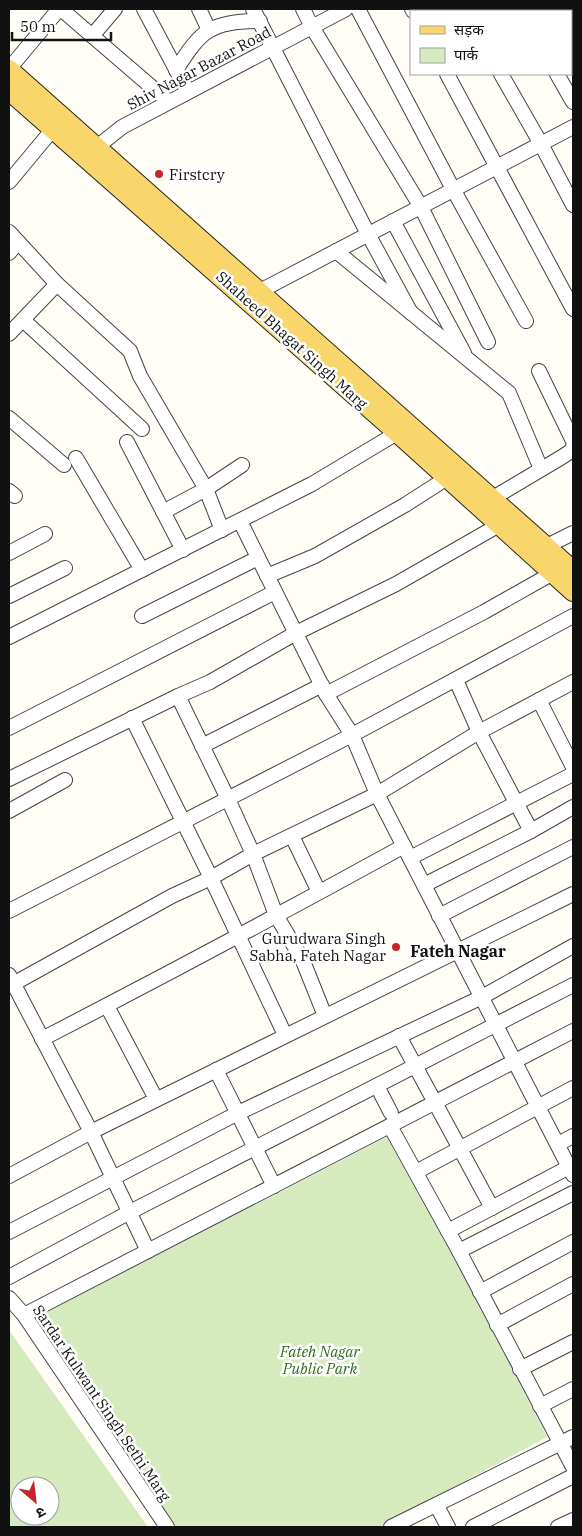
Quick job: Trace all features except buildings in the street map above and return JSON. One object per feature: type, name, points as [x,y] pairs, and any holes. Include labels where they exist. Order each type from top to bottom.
[{"type":"main road","name":"Shaheed Bhagat Singh Marg","points":[[9,69],[92,152],[573,592]]},
{"type":"main road","name":"Shaheed Bhagat Singh Marg","points":[[9,91],[53,129],[92,152],[260,291],[573,570]]},
{"type":"street","points":[[9,69],[60,9],[169,102]]},
{"type":"street","points":[[92,36],[115,9]]},
{"type":"street","points":[[144,9],[188,92]]},
{"type":"street","points":[[199,9],[209,30]]},
{"type":"street","points":[[253,9],[368,234],[412,313]]},
{"type":"street","points":[[303,9],[421,207],[488,342]]},
{"type":"street","name":"Shiv Nagar Bazar Road","points":[[92,152],[122,127],[346,9]]},
{"type":"street","points":[[358,9],[453,189],[526,321]]},
{"type":"street","points":[[176,70],[191,47],[209,30],[228,23],[260,22]]},
{"type":"street","points":[[448,75],[573,309]]},
{"type":"street","points":[[502,75],[542,144],[573,205]]},
{"type":"street","points":[[558,75],[573,102]]},
{"type":"street","points":[[260,291],[573,127]]},
{"type":"street","points":[[9,182],[53,129]]},
{"type":"street","points":[[393,221],[466,358]]},
{"type":"street","points":[[9,253],[14,237]]},
{"type":"street","points":[[14,237],[57,284],[130,352],[140,376],[206,489],[222,530]]},
{"type":"street","points":[[336,251],[510,393],[541,469]]},
{"type":"street","points":[[9,334],[57,284]]},
{"type":"street","points":[[23,320],[142,429]]},
{"type":"street","points":[[539,371],[573,440]]},
{"type":"street","points":[[9,418],[70,462],[142,570]]},
{"type":"street","points":[[9,637],[312,484],[397,433]]},
{"type":"street","points":[[127,442],[183,550]]},
{"type":"street","points":[[493,498],[567,454],[573,448]]},
{"type":"street","points":[[163,512],[206,489],[242,465]]},
{"type":"street","points":[[267,576],[315,556],[405,505],[447,478]]},
{"type":"street","points":[[240,521],[324,689],[352,735],[377,794],[439,916],[572,1169],[448,1231]]},
{"type":"street","points":[[9,780],[132,718],[210,682],[296,633],[396,584],[498,525]]},
{"type":"street","points":[[546,546],[573,532]]},
{"type":"street","points":[[9,553],[44,534]]},
{"type":"street","points":[[142,616],[258,558]]},
{"type":"street","points":[[9,596],[65,568]]},
{"type":"street","points":[[202,746],[484,612],[552,573]]},
{"type":"street","points":[[9,728],[275,592]]},
{"type":"street","points":[[9,911],[352,735],[573,616]]},
{"type":"street","points":[[456,680],[480,732],[531,831]]},
{"type":"street","points":[[148,1251],[128,1213],[91,1132],[11,979],[172,896],[211,878],[253,854],[377,794],[480,732],[573,682]]},
{"type":"street","points":[[178,696],[253,854],[276,916],[303,961],[324,1016]]},
{"type":"street","points":[[539,700],[573,767]]},
{"type":"street","points":[[132,718],[239,936],[285,1035]]},
{"type":"street","points":[[42,1039],[319,892],[516,803],[573,774]]},
{"type":"street","points":[[9,811],[66,780]]},
{"type":"street","points":[[424,885],[531,831],[573,807]]},
{"type":"street","points":[[292,836],[319,892]]},
{"type":"street","points":[[439,916],[573,847]]},
{"type":"street","points":[[9,1176],[91,1132],[285,1035],[572,898]]},
{"type":"street","points":[[9,1232],[238,1113],[482,997],[573,946]]},
{"type":"street","points":[[9,1277],[128,1213],[573,985]]},
{"type":"street","points":[[107,1006],[156,1099]]},
{"type":"street","points":[[24,1315],[274,1186],[390,1120],[434,1104],[573,1031]]},
{"type":"street","points":[[399,1036],[434,1104],[492,1208]]},
{"type":"street","points":[[216,1070],[274,1186]]},
{"type":"street","points":[[377,1086],[390,1120],[416,1172],[520,1369],[540,1406],[567,1440],[573,1467]]},
{"type":"street","points":[[416,1172],[573,1088]]},
{"type":"street","points":[[558,1144],[573,1136]]},
{"type":"street","points":[[459,1251],[573,1193]]},
{"type":"street","points":[[480,1292],[573,1242]]},
{"type":"street","points":[[497,1325],[573,1284]]},
{"type":"street","name":"Sardar Kulwant Singh Sethi Marg","points":[[9,1298],[24,1315],[167,1527]]},
{"type":"street","points":[[520,1369],[573,1342]]},
{"type":"street","points":[[540,1406],[573,1388]]},
{"type":"street","points":[[392,1527],[567,1440]]},
{"type":"street","points":[[473,1527],[573,1476]]},
{"type":"street","points":[[436,1506],[448,1527]]},
{"type":"street","points":[[558,1527],[573,1520]]},
{"type":"green space","name":"Fateh Nagar Public Park","points":[[387,1137],[467,1281],[547,1437],[379,1527],[171,1527],[37,1317]]},
{"type":"green space","points":[[9,1330],[148,1527],[9,1527]]},
{"type":"place","name":"Firstcry","points":[[159,174]]},
{"type":"place","name":"Gurudwara Singh Sabha, Fateh Nagar","points":[[396,947]]},
{"type":"district","name":"Fateh Nagar","points":[[458,951]]}]
